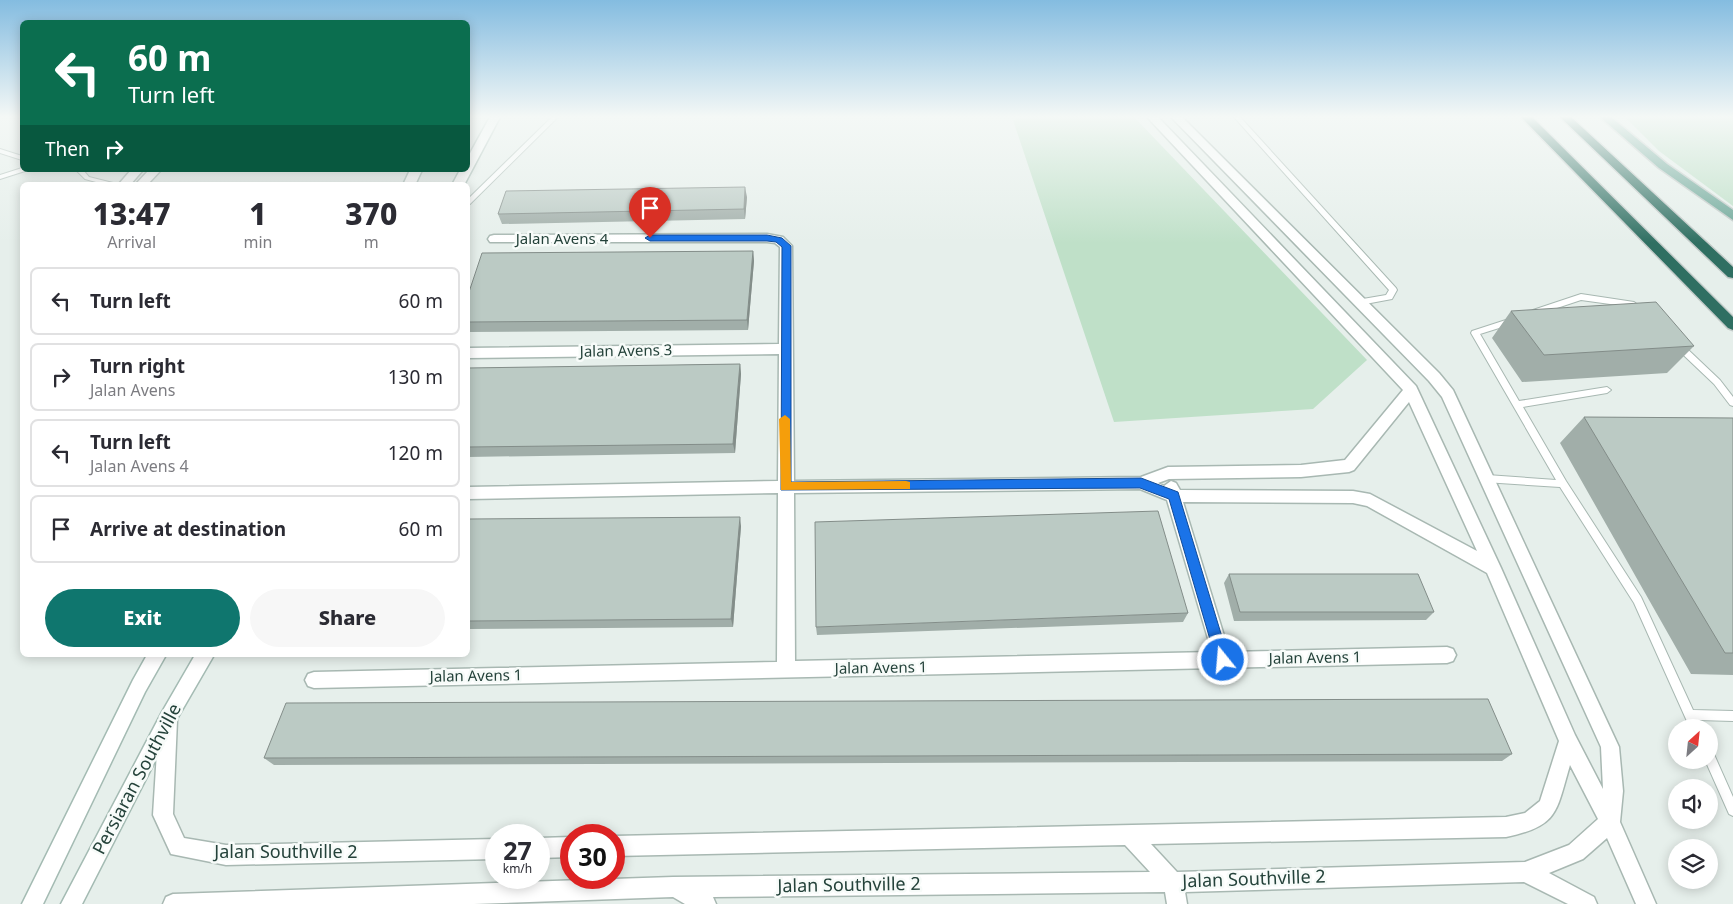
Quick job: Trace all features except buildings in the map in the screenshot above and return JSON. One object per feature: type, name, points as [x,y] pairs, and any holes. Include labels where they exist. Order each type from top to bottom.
[{"type":"highway","points":[[1568,159],[1733,325]]},
{"type":"highway","points":[[1610,159],[1733,274]]},
{"type":"main road","points":[[1655,159],[1733,216]]},
{"type":"street","points":[[1192,159],[1411,390],[1493,568],[1568,741],[1610,822],[1646,904]]},
{"type":"street","points":[[1218,159],[1360,302],[1448,394],[1610,747],[1613,791],[1610,822],[1576,852],[1525,872]]},
{"type":"street","points":[[127,182],[135,172]]},
{"type":"street","points":[[145,182],[153,172]]},
{"type":"street","name":"Jalan Avens 4","points":[[494,239],[779,240],[786,246],[785,349]]},
{"type":"street","points":[[785,349],[786,670]]},
{"type":"street","name":"Jalan Avens 3","points":[[470,353],[785,349]]},
{"type":"street","points":[[470,494],[785,487],[1141,483],[1168,472],[1301,471],[1349,466],[1411,390]]},
{"type":"street","points":[[1231,471],[1240,497]]},
{"type":"street","points":[[1301,471],[1313,497]]},
{"type":"street","points":[[1168,472],[1223,660]]},
{"type":"street","points":[[1141,483],[1174,496],[1353,497],[1370,500],[1493,568]]},
{"type":"street","name":"Jalan Avens 1","points":[[314,680],[1446,655]]},
{"type":"street","points":[[32,904],[139,686],[156,657]]},
{"type":"street","name":"Persiaran Southville","points":[[71,904],[168,718],[204,657]]},
{"type":"street","name":"Jalan Southville 2","points":[[168,718],[163,815],[178,847],[226,855],[485,849]]},
{"type":"street","points":[[625,846],[1506,827],[1530,822],[1548,807],[1568,741]]},
{"type":"street","points":[[1128,834],[1173,882],[1177,904]]},
{"type":"street","points":[[1525,872],[1568,892],[1587,904]]},
{"type":"street","name":"Jalan Southville 2","points":[[173,904],[673,887],[1173,882],[1525,872]]},
{"type":"street","points":[[673,887],[706,904]]},
{"type":"lane","points":[[470,200],[512,159]]},
{"type":"lane","points":[[1275,159],[1392,290],[1389,297],[1360,302]]},
{"type":"lane","points":[[0,177],[20,171]]},
{"type":"lane","points":[[81,172],[87,178],[103,182]]},
{"type":"lane","points":[[1528,315],[1581,297],[1634,305],[1648,318]]},
{"type":"lane","points":[[1519,318],[1475,333],[1563,484],[1638,600],[1692,719]]},
{"type":"lane","points":[[1669,337],[1717,382],[1733,403]]},
{"type":"lane","points":[[1516,404],[1607,390]]},
{"type":"lane","points":[[1487,478],[1563,484]]},
{"type":"lane","points":[[1690,714],[1733,716]]},
{"type":"lane","points":[[1715,769],[1733,810]]},
{"type":"green space","points":[[1026,159],[1174,159],[1367,360],[1313,409],[1114,422]]},
{"type":"green space","points":[[1670,159],[1733,159],[1733,206]]},
{"type":"slow traffic","points":[[785,419],[785,487],[906,485]]},
{"type":"route","points":[[650,238],[767,238],[779,240],[786,246],[785,487],[1141,483],[1174,496],[1223,660]]}]
